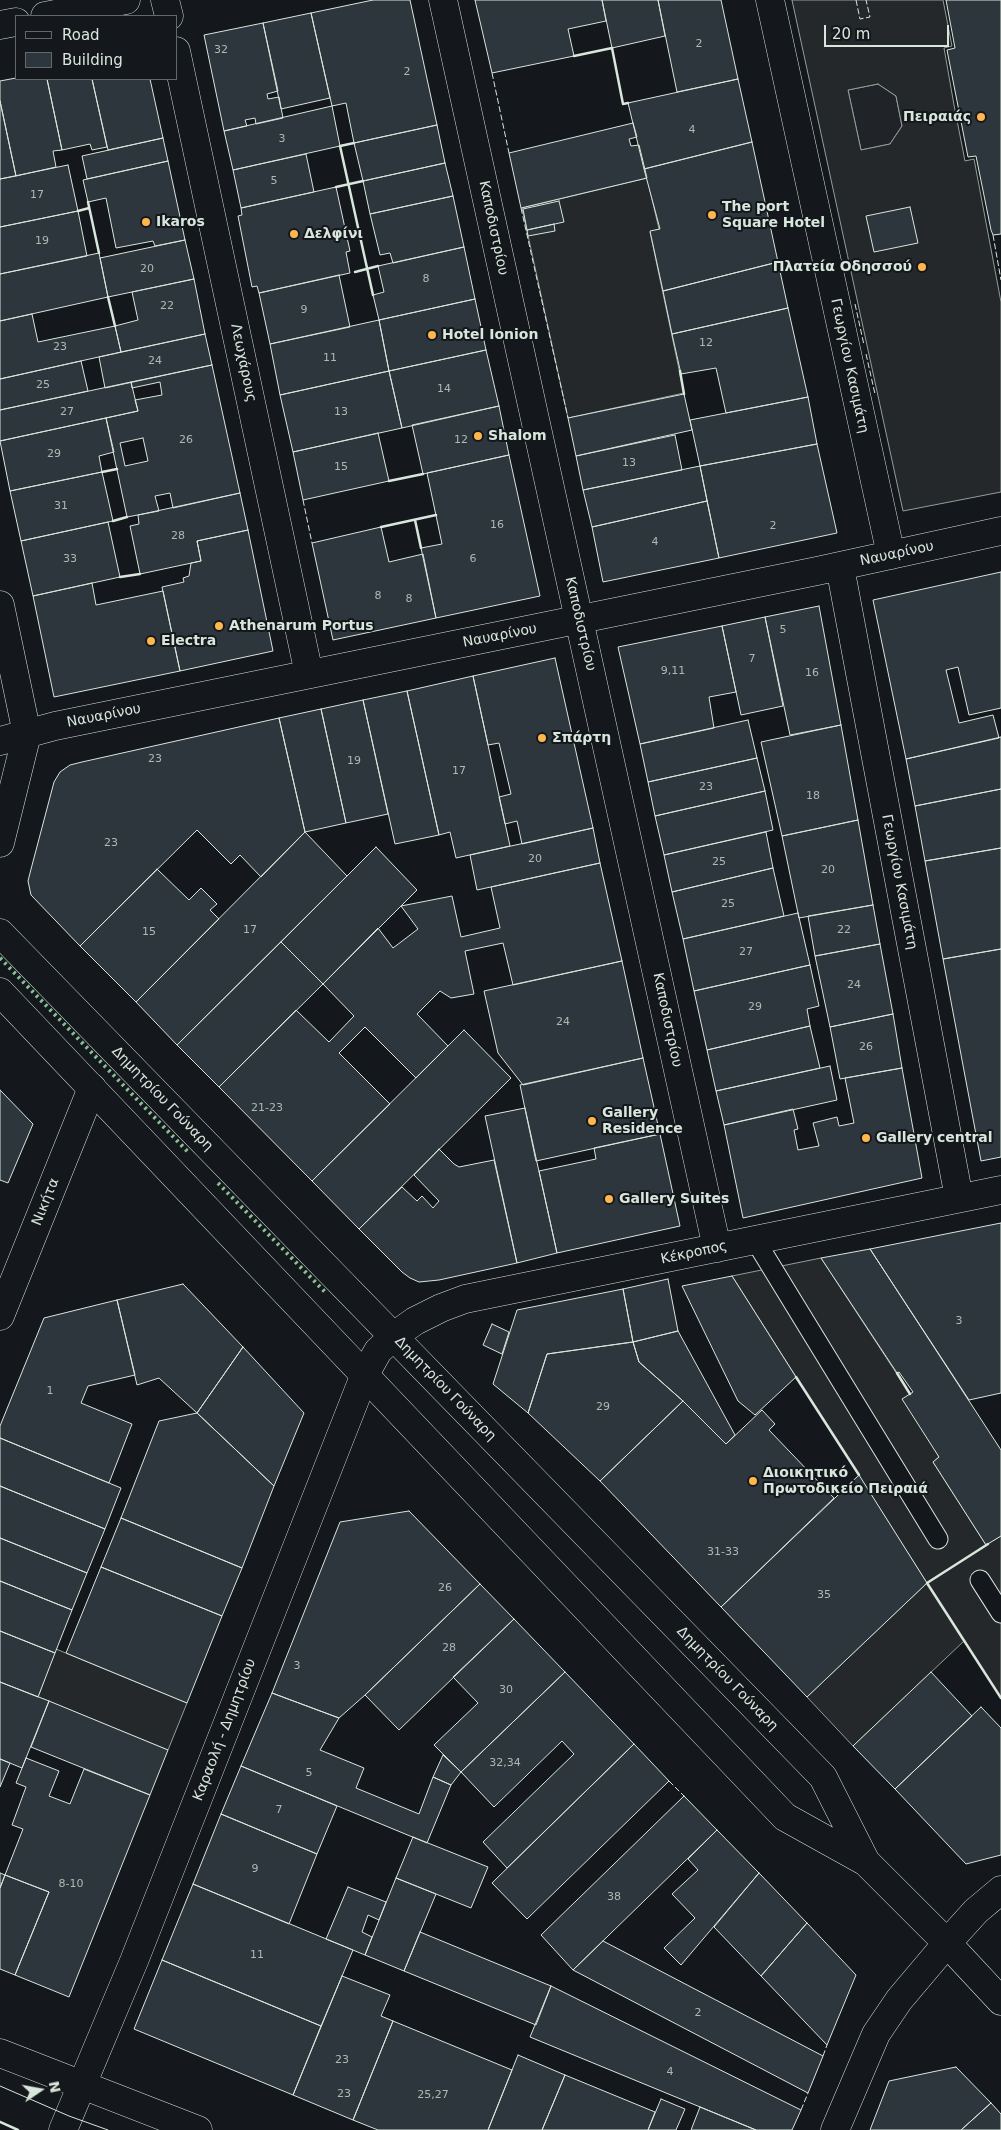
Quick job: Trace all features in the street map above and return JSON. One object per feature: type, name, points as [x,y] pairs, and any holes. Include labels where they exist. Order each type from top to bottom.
[{"type":"street","points":[[50,15],[126,0]]},
{"type":"street","points":[[165,0],[169,15]]},
{"type":"street","name":"Καποδιστρίου","points":[[443,0],[717,1248]]},
{"type":"street","name":"Γεωργίου Κασιμάτη","points":[[770,0],[891,555]]},
{"type":"street","points":[[0,25],[15,22]]},
{"type":"street","name":"Λεωχάρους","points":[[178,60],[309,674]]},
{"type":"street","name":"Ναυαρίνου","points":[[0,740],[55,726],[840,567],[1001,531]]},
{"type":"street","name":"Γεωργίου Κασιμάτη","points":[[840,567],[959,1198]]},
{"type":"street","points":[[0,605],[27,734],[0,843]]},
{"type":"street","name":"Δημητρίου Γούναρη","points":[[0,933],[823,1777],[866,1862]]},
{"type":"street","name":"Δημητρίου Γούναρη","points":[[0,992],[785,1816],[866,1862],[947,1943],[1001,2002]]},
{"type":"street","name":"Νικήτα","points":[[0,1316],[92,1088]]},
{"type":"street","name":"Κέκροπος","points":[[394,1336],[415,1321],[440,1308],[465,1299],[1001,1190]]},
{"type":"street","name":"Καραολή - Δημητρίου","points":[[63,2130],[134,1961],[365,1374],[378,1351],[394,1336]]},
{"type":"street","points":[[835,2130],[876,2034],[899,2000],[976,1911],[1001,1890]]},
{"type":"street","points":[[0,2053],[198,2130]]},
{"type":"lane","points":[[755,1240],[938,1539]]},
{"type":"lane","points":[[980,1580],[1001,1613]]},
{"type":"shaded area","name":"Πλατεία Οδησσού","points":[[792,0],[943,0],[952,46],[944,48],[954,105],[965,161],[974,159],[1001,302],[1001,492],[903,511]],"holes":[[[878,84],[896,96],[902,126],[890,144],[861,150],[848,90]]]},
{"type":"shaded area","points":[[878,84],[896,96],[902,126],[890,144],[861,150],[848,90]]},
{"type":"shaded area","points":[[647,178],[659,229],[650,232],[684,393],[568,418],[522,208]]},
{"type":"shaded area","points":[[821,1258],[910,1394],[939,1457],[933,1462],[986,1545],[1001,1536],[1001,1698],[964,1641],[853,1746],[807,1697],[927,1583],[732,1276]]},
{"type":"shaded area","points":[[56,1649],[187,1703],[168,1750],[38,1697]]},
{"type":"building","points":[[373,0],[410,0],[437,125],[354,143],[346,103],[332,106],[311,13]]},
{"type":"building","points":[[475,0],[602,0],[606,21],[568,29],[574,56],[492,73]]},
{"type":"building","points":[[602,0],[658,0],[665,36],[612,48]]},
{"type":"building","points":[[658,0],[721,0],[738,79],[677,92]]},
{"type":"building","name":"Πειραιάς","points":[[946,0],[1001,0],[1001,234],[993,235],[991,230],[976,156],[968,157],[947,50],[955,48]]},
{"type":"building","points":[[311,13],[330,98],[281,109],[263,23]]},
{"type":"building","points":[[263,23],[278,91],[267,94],[268,99],[279,97],[283,118],[256,124],[255,118],[245,120],[247,126],[224,131],[204,35]]},
{"type":"building","points":[[15,78],[15,80],[47,80],[62,150],[53,151],[56,167],[16,176],[0,101],[0,81]]},
{"type":"building","points":[[738,79],[752,142],[644,169],[628,103]]},
{"type":"building","points":[[47,80],[92,80],[107,147],[92,150],[90,144],[62,150]]},
{"type":"building","points":[[92,80],[150,80],[163,138],[108,150]]},
{"type":"building","points":[[0,101],[16,176],[0,179]]},
{"type":"building","points":[[332,106],[340,146],[233,170],[224,131]]},
{"type":"building","points":[[633,123],[637,137],[629,139],[631,146],[639,145],[647,178],[521,208],[509,153]]},
{"type":"building","points":[[437,125],[445,163],[363,181],[354,143]]},
{"type":"building","points":[[163,138],[168,161],[87,179],[82,156]]},
{"type":"building","name":"The port Square Hotel","points":[[752,142],[778,262],[663,291],[650,231],[660,229],[644,169]]},
{"type":"building","points":[[306,154],[314,192],[241,208],[233,170]]},
{"type":"building","name":"Ikaros","points":[[168,161],[185,240],[155,246],[153,241],[116,248],[106,198],[88,202],[83,180]]},
{"type":"building","points":[[445,163],[453,196],[370,214],[363,181]]},
{"type":"building","points":[[68,165],[78,211],[0,227],[0,179]]},
{"type":"building","name":"Δελφίνι","points":[[336,187],[350,251],[346,252],[350,273],[259,293],[257,286],[252,287],[238,216],[242,215],[241,208]]},
{"type":"building","points":[[453,196],[464,247],[393,263],[390,253],[380,255],[370,214]]},
{"type":"building","points":[[559,201],[564,222],[527,230],[523,209]]},
{"type":"building","points":[[910,207],[918,243],[874,252],[866,216]]},
{"type":"building","points":[[78,211],[87,256],[0,274],[0,227]]},
{"type":"building","points":[[554,224],[555,231],[528,236],[527,230]]},
{"type":"building","points":[[185,240],[194,279],[108,297],[100,258]]},
{"type":"building","points":[[464,247],[475,299],[379,320],[373,295],[384,292],[378,266]]},
{"type":"building","points":[[99,253],[108,297],[0,321],[0,274]]},
{"type":"building","points":[[778,262],[788,308],[672,334],[663,291]]},
{"type":"building","points":[[339,275],[350,327],[270,344],[259,293]]},
{"type":"building","points":[[194,279],[205,334],[121,352],[115,326],[138,320],[132,292]]},
{"type":"building","name":"Hotel Ionion","points":[[475,299],[486,350],[389,371],[379,320]]},
{"type":"building","points":[[788,308],[808,397],[726,413],[716,368],[681,374],[672,334]]},
{"type":"building","points":[[32,314],[38,342],[115,326],[121,352],[0,379],[0,321]]},
{"type":"building","points":[[379,320],[389,371],[280,395],[270,344]]},
{"type":"building","points":[[205,334],[212,365],[105,388],[99,357]]},
{"type":"building","points":[[486,350],[499,406],[402,428],[389,371]]},
{"type":"building","points":[[81,361],[88,391],[0,410],[0,379]]},
{"type":"building","points":[[212,365],[240,493],[173,508],[170,493],[155,496],[159,511],[127,517],[106,418],[138,411],[135,400],[162,395],[160,382],[132,388],[131,382]],"holes":[[[143,438],[148,461],[125,466],[120,443]]]},
{"type":"building","points":[[389,371],[402,428],[293,452],[280,395]]},
{"type":"building","points":[[131,382],[138,411],[0,441],[0,410]]},
{"type":"building","points":[[684,394],[692,430],[576,456],[568,418]]},
{"type":"building","points":[[808,397],[817,444],[700,466],[690,420]]},
{"type":"building","points":[[499,406],[509,455],[423,474],[412,425]]},
{"type":"building","points":[[106,418],[114,452],[99,456],[102,472],[10,491],[0,441]]},
{"type":"building","points":[[378,433],[389,481],[303,500],[293,452]]},
{"type":"building","points":[[675,435],[682,470],[583,490],[576,456]]},
{"type":"building","points":[[817,444],[837,533],[719,558],[700,466]]},
{"type":"building","points":[[509,455],[540,596],[436,618],[421,548],[442,544],[427,473]]},
{"type":"building","points":[[700,466],[707,501],[592,527],[583,490]]},
{"type":"building","points":[[102,472],[113,521],[21,541],[10,491]]},
{"type":"building","points":[[240,493],[248,530],[197,541],[201,561],[140,574],[130,526],[139,524],[138,515]]},
{"type":"building","points":[[707,501],[719,558],[603,582],[592,527]]},
{"type":"building","points":[[108,522],[120,577],[33,596],[21,541]]},
{"type":"building","points":[[381,527],[389,562],[423,554],[436,618],[333,640],[312,543]]},
{"type":"building","name":"Athenarum Portus","points":[[248,530],[273,651],[180,671],[162,587],[184,582],[183,578],[189,576],[191,563],[201,561],[197,541]]},
{"type":"building","points":[[1001,572],[1001,708],[969,715],[958,667],[946,670],[959,723],[993,715],[999,738],[906,759],[873,600]]},
{"type":"building","points":[[92,583],[96,605],[163,591],[180,671],[54,697],[33,596]]},
{"type":"building","points":[[819,606],[841,725],[790,735],[765,617]]},
{"type":"building","points":[[765,617],[783,706],[741,715],[722,626]]},
{"type":"building","points":[[722,626],[736,692],[709,697],[714,728],[640,744],[618,647]]},
{"type":"building","points":[[555,658],[593,828],[522,844],[517,821],[505,824],[499,797],[511,794],[499,743],[488,745],[473,676]]},
{"type":"building","points":[[473,676],[510,846],[456,858],[450,832],[439,835],[407,691]]},
{"type":"building","points":[[407,691],[439,835],[395,844],[363,700]]},
{"type":"building","points":[[363,700],[388,814],[346,823],[321,709]]},
{"type":"building","points":[[321,709],[346,823],[305,832],[279,718]]},
{"type":"building","points":[[279,718],[305,832],[261,877],[240,855],[231,864],[197,830],[80,946],[31,895],[28,881],[54,782],[60,772],[70,765],[82,762]]},
{"type":"building","points":[[748,720],[757,758],[648,782],[640,744]]},
{"type":"building","points":[[841,725],[858,820],[782,836],[761,742]]},
{"type":"building","points":[[1001,737],[1001,789],[915,806],[906,759]]},
{"type":"building","points":[[757,758],[765,791],[655,816],[648,782]]},
{"type":"building","points":[[1001,789],[1001,848],[925,861],[915,806]]},
{"type":"building","points":[[765,791],[773,830],[664,855],[655,816]]},
{"type":"building","points":[[858,820],[873,905],[799,918],[782,836]]},
{"type":"building","points":[[593,828],[600,863],[477,890],[470,855]]},
{"type":"building","points":[[305,832],[347,876],[177,1045],[136,1002]]},
{"type":"building","points":[[766,832],[773,868],[672,892],[664,855]]},
{"type":"building","points":[[376,847],[417,890],[323,984],[281,942]]},
{"type":"building","points":[[1001,848],[1001,949],[943,959],[925,861]]},
{"type":"building","points":[[600,863],[622,961],[513,985],[503,943],[465,951],[474,994],[451,998],[440,991],[417,1014],[448,1046],[416,1078],[365,1027],[339,1053],[390,1104],[312,1181],[219,1087],[296,1010],[329,1042],[354,1016],[323,984],[378,928],[393,948],[418,929],[401,906],[452,896],[461,937],[500,928],[491,887]]},
{"type":"building","points":[[773,868],[784,916],[683,939],[672,892]]},
{"type":"building","points":[[157,869],[189,900],[201,888],[217,904],[210,910],[219,919],[136,1002],[80,946]]},
{"type":"building","points":[[873,905],[880,944],[815,956],[808,916]]},
{"type":"building","points":[[798,913],[810,965],[694,991],[683,939]]},
{"type":"building","points":[[281,942],[323,984],[219,1087],[177,1045]]},
{"type":"building","points":[[880,944],[893,1014],[830,1027],[815,956]]},
{"type":"building","points":[[1001,949],[1001,1157],[981,1161],[943,959]]},
{"type":"building","points":[[622,961],[643,1058],[523,1085],[498,1053],[484,991]]},
{"type":"building","points":[[810,965],[819,1006],[807,1009],[810,1026],[707,1050],[694,991]]},
{"type":"building","points":[[893,1014],[902,1068],[840,1079],[830,1027]]},
{"type":"building","points":[[810,1026],[820,1068],[716,1091],[707,1050]]},
{"type":"building","points":[[464,1030],[511,1078],[359,1229],[312,1181]]},
{"type":"building","name":"Gallery Residence","points":[[643,1058],[660,1134],[536,1161],[520,1085]]},
{"type":"building","points":[[830,1066],[837,1100],[724,1125],[716,1091]]},
{"type":"building","name":"Gallery central","points":[[902,1068],[922,1178],[743,1218],[724,1125],[793,1109],[798,1129],[794,1130],[798,1150],[819,1146],[813,1123],[837,1117],[839,1126],[854,1123],[845,1078]]},
{"type":"building","points":[[0,1090],[33,1124],[8,1183],[0,1180]]},
{"type":"building","points":[[525,1108],[557,1253],[517,1263],[485,1116]]},
{"type":"building","name":"Gallery Suites","points":[[660,1134],[680,1226],[557,1253],[539,1171],[596,1159],[594,1148]]},
{"type":"building","points":[[439,1149],[459,1167],[494,1160],[517,1263],[439,1280],[419,1282],[402,1272],[359,1229],[402,1187],[417,1201],[422,1196],[433,1208],[439,1201],[414,1175]]},
{"type":"building","points":[[1001,1223],[1001,1393],[969,1400],[870,1249]]},
{"type":"building","points":[[870,1249],[1001,1450],[1001,1536],[986,1545],[933,1462],[939,1457],[902,1399],[913,1392],[899,1372],[897,1373],[821,1258]]},
{"type":"building","points":[[732,1276],[796,1377],[755,1415],[738,1401],[682,1286]]},
{"type":"building","points":[[668,1279],[678,1331],[633,1342],[623,1289]]},
{"type":"building","points":[[183,1284],[243,1347],[197,1413],[159,1378],[137,1385],[117,1300]]},
{"type":"building","points":[[623,1289],[633,1342],[547,1354],[528,1413],[493,1384],[517,1310]]},
{"type":"building","points":[[117,1300],[135,1375],[88,1386],[81,1403],[132,1424],[109,1483],[0,1438],[0,1426],[44,1318]]},
{"type":"building","points":[[492,1324],[509,1332],[502,1354],[483,1345]]},
{"type":"building","points":[[678,1331],[735,1435],[726,1444],[683,1401],[639,1362],[633,1342]]},
{"type":"building","points":[[633,1342],[639,1362],[683,1401],[600,1481],[528,1413],[547,1354]]},
{"type":"building","points":[[243,1347],[304,1413],[274,1486],[197,1413]]},
{"type":"building","points":[[683,1401],[726,1444],[762,1410],[775,1424],[769,1430],[834,1498],[721,1607],[600,1481]]},
{"type":"building","points":[[197,1413],[274,1486],[242,1568],[121,1518],[159,1421]]},
{"type":"building","points":[[0,1438],[121,1488],[105,1529],[0,1486]]},
{"type":"building","points":[[859,1475],[927,1583],[807,1697],[721,1607]]},
{"type":"building","points":[[0,1486],[105,1529],[87,1573],[0,1538]]},
{"type":"building","points":[[409,1511],[480,1584],[339,1718],[272,1693],[340,1522]]},
{"type":"building","points":[[121,1518],[242,1568],[222,1616],[101,1567]]},
{"type":"building","points":[[0,1538],[87,1573],[72,1610],[0,1581]]},
{"type":"building","points":[[101,1567],[222,1616],[187,1703],[66,1653]]},
{"type":"building","points":[[0,1581],[72,1610],[55,1653],[0,1631]]},
{"type":"building","points":[[480,1584],[514,1619],[399,1730],[365,1695]]},
{"type":"building","points":[[514,1619],[565,1672],[461,1772],[434,1745],[478,1703],[453,1677]]},
{"type":"building","points":[[0,1631],[55,1653],[38,1697],[0,1682]]},
{"type":"building","points":[[565,1672],[634,1744],[507,1868],[483,1842],[574,1754],[562,1741],[494,1807],[461,1772]]},
{"type":"building","points":[[931,1672],[972,1716],[895,1789],[853,1746]]},
{"type":"building","points":[[0,1682],[49,1701],[22,1768],[0,1759]]},
{"type":"building","points":[[272,1693],[339,1718],[320,1750],[364,1768],[356,1788],[419,1814],[433,1777],[451,1785],[427,1843],[241,1766]]},
{"type":"building","points":[[49,1701],[168,1750],[150,1795],[31,1747]]},
{"type":"building","points":[[981,1707],[1001,1728],[1001,1855],[966,1864],[895,1789]]},
{"type":"building","points":[[634,1744],[669,1781],[527,1919],[492,1883]]},
{"type":"building","points":[[443,1755],[461,1772],[451,1785],[433,1777]]},
{"type":"building","points":[[26,1758],[59,1771],[49,1796],[70,1804],[84,1769],[150,1795],[69,1997],[15,1975],[49,1892],[5,1875],[23,1829],[12,1825],[26,1787],[16,1783]]},
{"type":"building","points":[[0,1759],[10,1763],[0,1787]]},
{"type":"building","points":[[241,1766],[337,1806],[317,1854],[221,1814]]},
{"type":"building","points":[[684,1796],[717,1830],[573,1970],[541,1935]]},
{"type":"building","points":[[221,1814],[317,1854],[289,1924],[193,1884]]},
{"type":"building","points":[[717,1830],[759,1873],[681,1965],[664,1948],[695,1918],[672,1894],[698,1870],[688,1859]]},
{"type":"building","points":[[413,1837],[488,1867],[471,1908],[396,1878]]},
{"type":"building","points":[[0,1873],[5,1875],[0,1888]]},
{"type":"building","points":[[759,1873],[807,1923],[761,1976],[714,1927]]},
{"type":"building","points":[[5,1875],[49,1892],[15,1975],[0,1969],[0,1888]]},
{"type":"building","points":[[396,1878],[436,1894],[404,1971],[365,1955]]},
{"type":"building","points":[[193,1884],[353,1950],[321,2026],[162,1960]]},
{"type":"building","points":[[348,1887],[386,1902],[379,1920],[368,1915],[362,1932],[372,1937],[365,1955],[326,1939]]},
{"type":"building","points":[[807,1923],[856,1975],[827,2045],[761,1976]]},
{"type":"building","points":[[420,1932],[551,1986],[536,2025],[404,1971]]},
{"type":"building","points":[[603,1941],[823,2056],[808,2093],[573,1970]]},
{"type":"building","points":[[162,1960],[321,2026],[293,2095],[134,2029]]},
{"type":"building","points":[[342,1976],[390,1995],[381,2016],[393,2021],[353,2120],[293,2095]]},
{"type":"building","points":[[551,1986],[801,2110],[792,2130],[756,2130],[530,2037]]},
{"type":"building","points":[[393,2021],[512,2070],[488,2130],[378,2130],[353,2120]]},
{"type":"building","points":[[518,2055],[565,2075],[542,2130],[488,2130]]},
{"type":"building","points":[[956,2067],[991,2103],[961,2130],[870,2130],[889,2081]]},
{"type":"building","points":[[565,2075],[655,2112],[648,2130],[542,2130]]},
{"type":"building","points":[[661,2099],[685,2109],[676,2130],[648,2130]]},
{"type":"building","points":[[991,2103],[1001,2114],[1001,2130],[961,2130]]},
{"type":"building","points":[[700,2107],[756,2130],[691,2130]]},
{"type":"tram line","points":[[0,2086],[69,2116],[108,2130]]},
{"type":"hedge","points":[[0,958],[189,1153]]},
{"type":"hedge","points":[[218,1183],[325,1292]]},
{"type":"fence","points":[[856,0],[860,19],[870,17],[866,0]]},
{"type":"fence","points":[[492,73],[509,153]]},
{"type":"fence","points":[[521,208],[568,418]]},
{"type":"fence","points":[[993,235],[1001,280]]},
{"type":"fence","points":[[855,304],[864,345]]},
{"type":"fence","points":[[866,354],[875,394]]},
{"type":"fence","points":[[303,500],[312,543]]},
{"type":"fence","points":[[669,1781],[684,1796]]},
{"type":"fence","points":[[823,2056],[827,2045]]},
{"type":"fence","points":[[801,2110],[808,2093]]},
{"type":"wall","points":[[574,56],[612,48],[623,104],[628,103]]},
{"type":"wall","points":[[354,143],[340,146],[373,295]]},
{"type":"wall","points":[[336,187],[363,181]]},
{"type":"wall","points":[[88,202],[99,253]]},
{"type":"wall","points":[[78,211],[89,208]]},
{"type":"wall","points":[[355,272],[378,266]]},
{"type":"wall","points":[[108,297],[115,326]]},
{"type":"wall","points":[[680,371],[684,394]]},
{"type":"wall","points":[[102,472],[117,469]]},
{"type":"wall","points":[[389,481],[423,474]]},
{"type":"wall","points":[[381,527],[436,515]]},
{"type":"wall","points":[[113,521],[127,517]]},
{"type":"wall","points":[[415,520],[421,548]]},
{"type":"wall","points":[[120,577],[140,574]]},
{"type":"wall","points":[[897,1373],[910,1394]]},
{"type":"wall","points":[[796,1377],[859,1475]]},
{"type":"wall","points":[[988,1544],[927,1583],[1001,1698]]},
{"type":"wall","points":[[0,2122],[18,2130]]},
{"type":"place","name":"Πειραιάς","points":[[981,117]]},
{"type":"place","name":"The port Square Hotel","points":[[712,215]]},
{"type":"place","name":"Ikaros","points":[[146,222]]},
{"type":"place","name":"Δελφίνι","points":[[294,234]]},
{"type":"place","name":"Πλατεία Οδησσού","points":[[922,267]]},
{"type":"place","name":"Hotel Ionion","points":[[432,335]]},
{"type":"place","name":"Shalom","points":[[478,436]]},
{"type":"place","name":"Athenarum Portus","points":[[219,626]]},
{"type":"place","name":"Electra","points":[[151,641]]},
{"type":"place","name":"Σπάρτη","points":[[542,738]]},
{"type":"place","name":"Gallery Residence","points":[[592,1121]]},
{"type":"place","name":"Gallery central","points":[[866,1138]]},
{"type":"place","name":"Gallery Suites","points":[[609,1199]]},
{"type":"place","name":"Διοικητικό Πρωτοδικείο Πειραιά","points":[[753,1481]]}]
